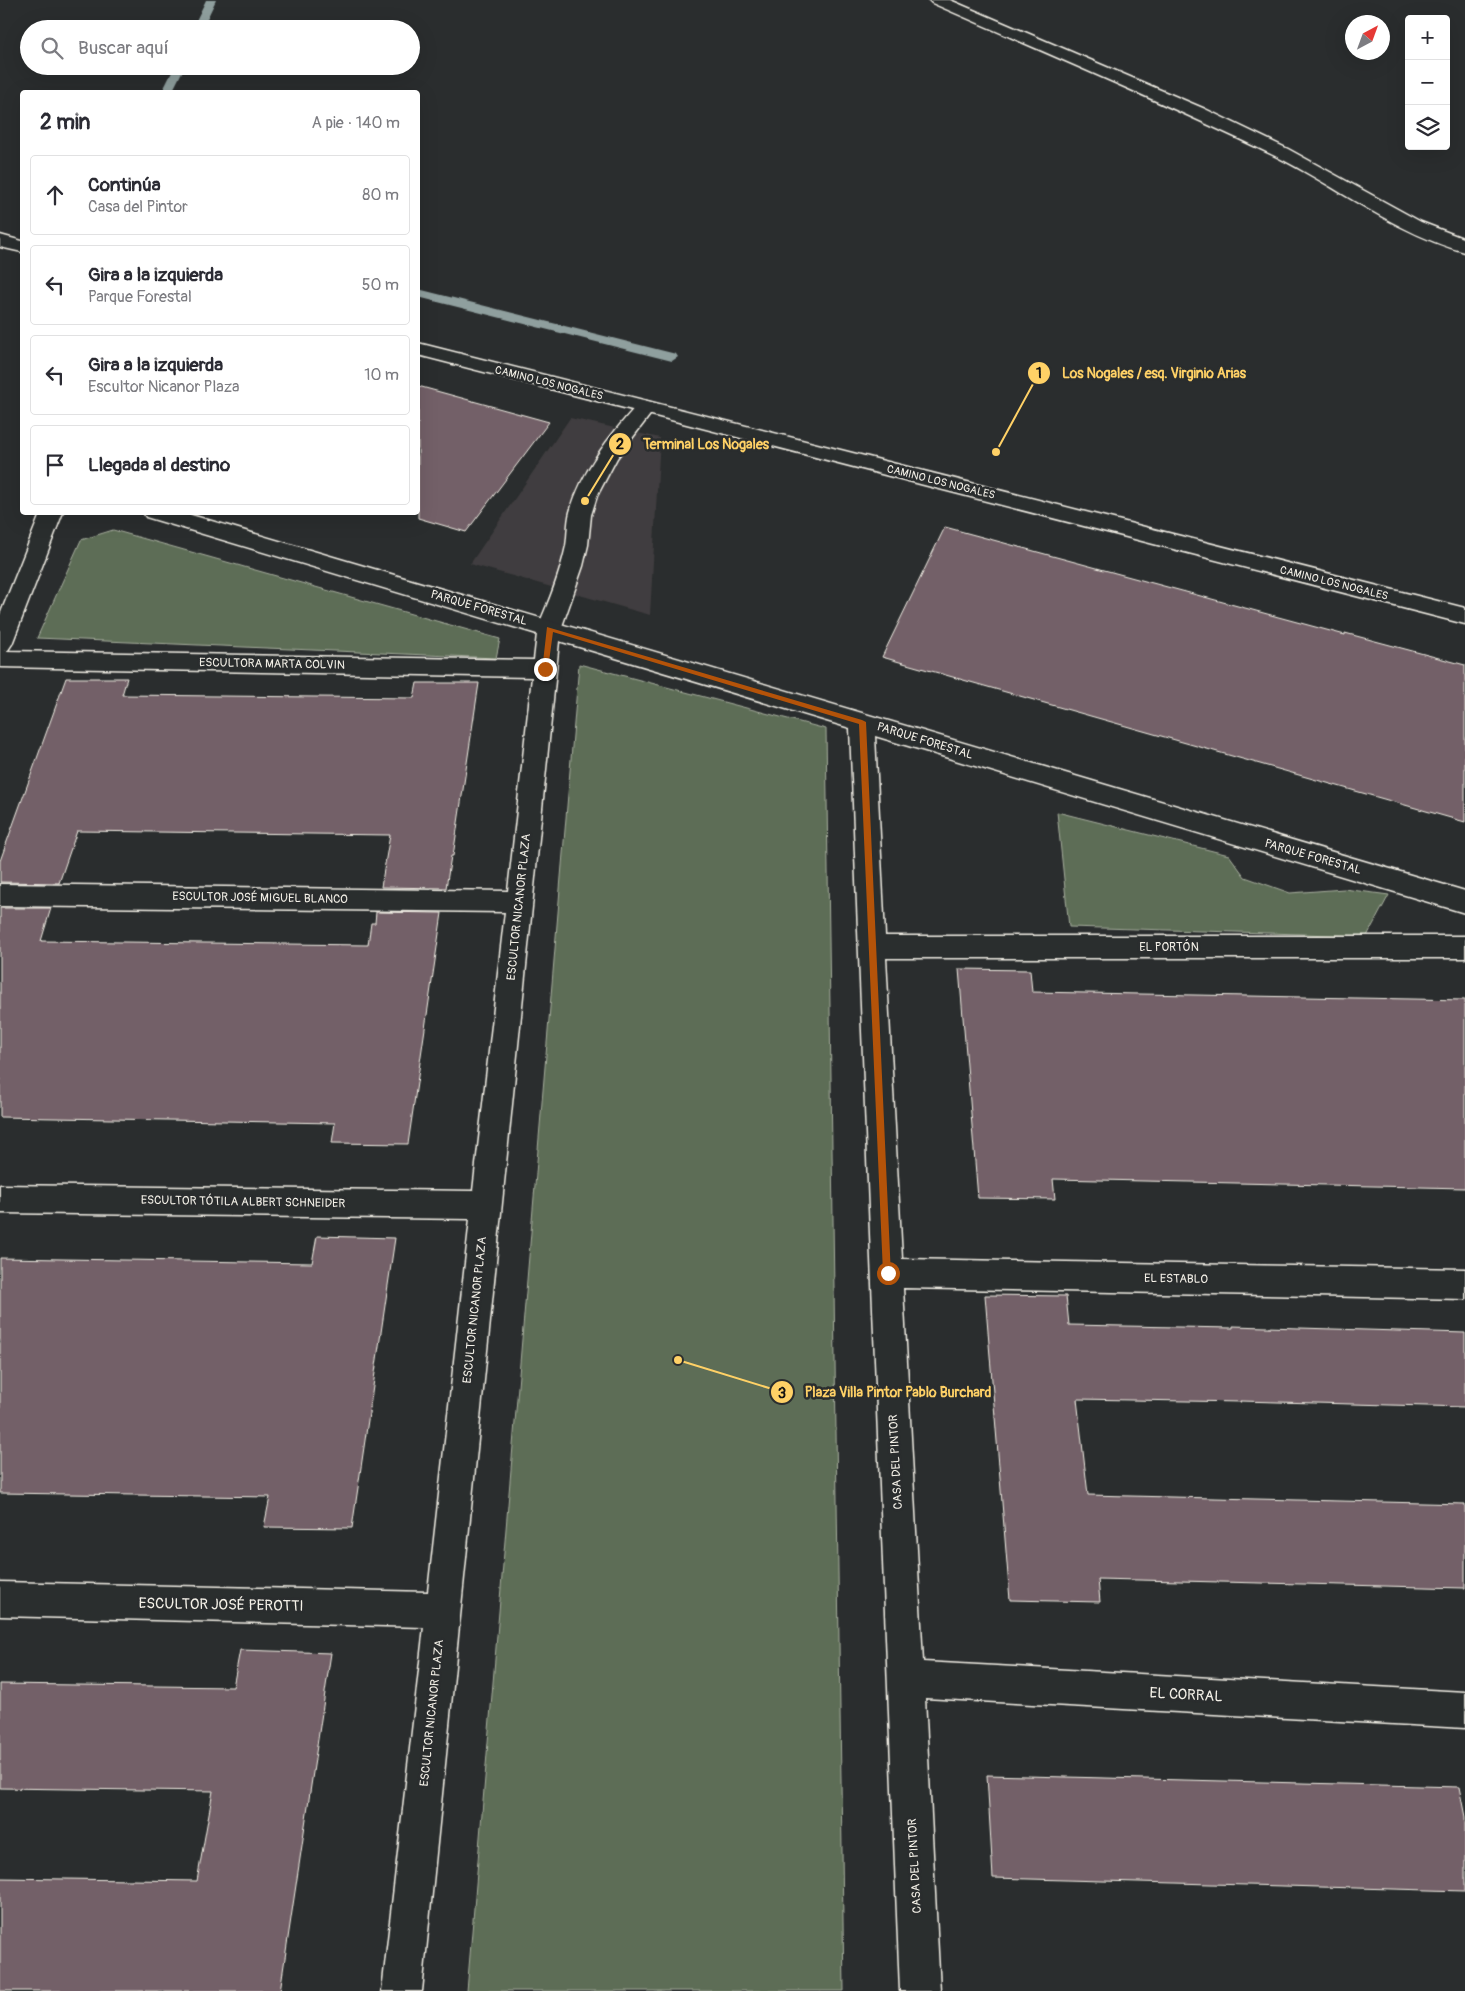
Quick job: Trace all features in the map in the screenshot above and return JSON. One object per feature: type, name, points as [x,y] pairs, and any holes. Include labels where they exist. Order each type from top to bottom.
[{"type":"street","points":[[937,0],[1199,113],[1282,153],[1415,226],[1465,246]]},
{"type":"street","points":[[0,241],[20,246]]},
{"type":"street","name":"CAMINO LOS NOGALES","points":[[420,350],[1465,616]]},
{"type":"street","name":"ESCULTOR NICANOR PLAZA","points":[[402,1991],[550,629],[568,579],[579,537],[581,512],[593,481],[626,429],[646,408]]},
{"type":"street","points":[[0,644],[51,515]]},
{"type":"street","name":"PARQUE FORESTAL","points":[[164,515],[1465,902]]},
{"type":"street","name":"ESCULTORA MARTA COLVIN","points":[[0,659],[545,669]]},
{"type":"street","name":"CASA DEL PINTOR","points":[[862,722],[920,1991]]},
{"type":"street","name":"ESCULTOR JOSÉ MIGUEL BLANCO","points":[[0,895],[519,902]]},
{"type":"street","name":"EL PORTÓN","points":[[873,947],[1465,947]]},
{"type":"street","name":"ESCULTOR TÓTILA ALBERT SCHNEIDER","points":[[0,1199],[486,1205]]},
{"type":"street","name":"EL ESTABLO","points":[[888,1273],[1465,1284]]},
{"type":"street","name":"ESCULTOR JOSÉ PEROTTI","points":[[0,1599],[443,1610]]},
{"type":"street","name":"EL CORRAL","points":[[906,1680],[1465,1710]]},
{"type":"shaded area","points":[[570,418],[660,438],[650,615],[470,564]]},
{"type":"green space","points":[[113,530],[500,639],[496,658],[37,638],[81,540]]},
{"type":"green space","points":[[579,664],[826,729],[844,1991],[467,1991]]},
{"type":"green space","points":[[1057,812],[1229,855],[1245,877],[1290,893],[1344,889],[1389,895],[1367,936],[1069,927]]},
{"type":"building","points":[[420,387],[549,422],[466,532],[418,518],[418,515],[420,515]]},
{"type":"building","points":[[945,527],[1345,635],[1345,633],[1465,665],[1465,822],[882,657]]},
{"type":"building","points":[[66,678],[127,678],[122,695],[414,698],[417,683],[479,683],[453,856],[451,856],[446,888],[381,887],[390,835],[77,831],[59,883],[0,882],[0,861]]},
{"type":"building","points":[[0,908],[51,908],[41,941],[368,945],[371,923],[375,923],[376,912],[442,913],[408,1144],[332,1143],[335,1123],[0,1117]]},
{"type":"building","points":[[959,969],[1030,970],[1032,992],[1465,1000],[1465,1188],[1053,1179],[1055,1199],[978,1198]]},
{"type":"building","points":[[317,1236],[395,1238],[352,1528],[264,1527],[270,1497],[0,1493],[0,1258],[312,1263]]},
{"type":"building","points":[[985,1295],[1066,1296],[1069,1325],[1233,1328],[1233,1326],[1465,1333],[1465,1407],[1077,1399],[1088,1495],[1465,1504],[1465,1588],[1098,1579],[1100,1602],[1010,1600]]},
{"type":"building","points":[[240,1650],[331,1653],[280,1991],[0,1991],[0,1878],[197,1881],[213,1791],[0,1788],[0,1684],[233,1687]]},
{"type":"building","points":[[987,1775],[1459,1787],[1465,1817],[1465,1891],[993,1878]]},
{"type":"waterway","points":[[201,20],[211,0]]},
{"type":"waterway","points":[[168,90],[176,75]]},
{"type":"waterway","points":[[420,294],[672,357]]},
{"type":"place","name":"Los Nogales / esq. Virginio Arias","points":[[996,452]]},
{"type":"place","name":"Terminal Los Nogales","points":[[585,501]]},
{"type":"place","name":"Plaza Villa Pintor Pablo Burchard","points":[[678,1360]]},
{"type":"route","points":[[545,669],[550,629],[862,722],[888,1273]]}]
